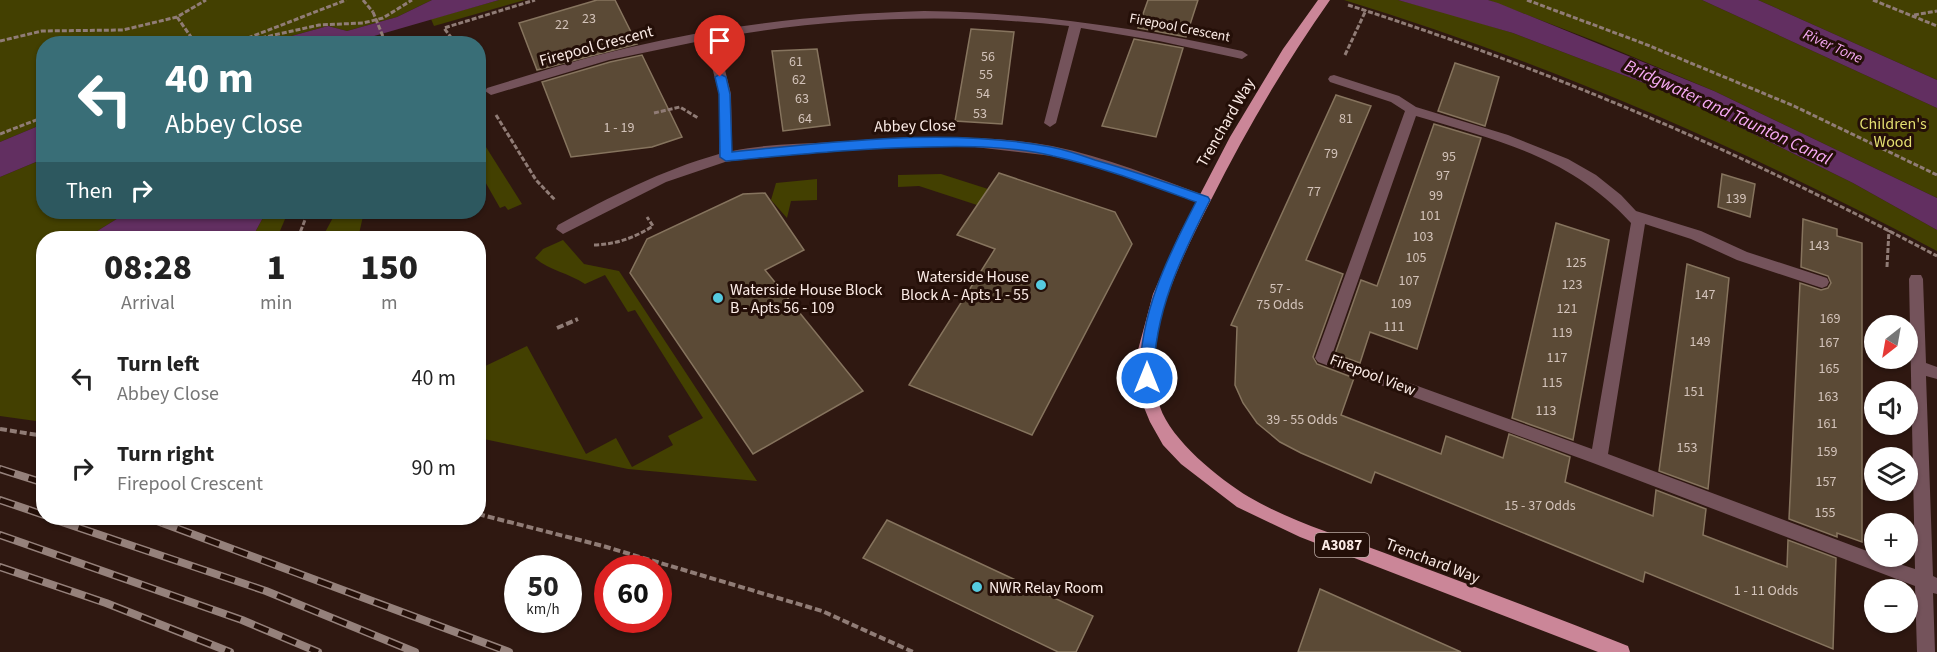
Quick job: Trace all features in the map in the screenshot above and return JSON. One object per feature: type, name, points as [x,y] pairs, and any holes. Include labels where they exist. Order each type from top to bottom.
[{"type":"main road","name":"Trenchard Way","points":[[1324,0],[1289,50],[1236,137],[1186,235],[1160,294],[1146,350],[1151,405],[1169,440],[1187,459],[1243,502],[1306,531],[1621,652]]},
{"type":"street","name":"Firepool Crescent","points":[[491,91],[642,48],[710,35],[805,21],[889,15],[951,14],[1076,23],[1167,38],[1242,55]]},
{"type":"street","points":[[1050,123],[1076,23]]},
{"type":"street","points":[[710,35],[724,94],[726,157]]},
{"type":"street","points":[[1334,79],[1395,99],[1412,110],[1553,157],[1593,179],[1616,197],[1638,222],[1599,458]]},
{"type":"street","name":"Firepool View","points":[[1412,110],[1323,358],[1599,458],[1931,584]]},
{"type":"street","name":"Abbey Close","points":[[569,225],[630,191],[664,176],[726,157],[868,144],[959,142],[1002,144],[1052,151],[1139,177],[1204,200]]},
{"type":"street","points":[[1633,215],[1696,235],[1742,256],[1822,282]]},
{"type":"street","points":[[1916,279],[1917,315]]},
{"type":"street","points":[[1926,652],[1931,584],[1918,367],[1937,373]]},
{"type":"path","points":[[0,41],[42,31],[123,30],[177,18],[206,0]]},
{"type":"path","points":[[254,36],[346,0]]},
{"type":"path","points":[[370,0],[364,1],[373,12],[383,36]]},
{"type":"path","points":[[268,36],[341,22],[363,24],[383,18],[412,0]]},
{"type":"path","points":[[450,36],[444,28],[535,0]]},
{"type":"path","points":[[1527,0],[1645,44],[1794,106],[1937,175]]},
{"type":"path","points":[[1873,0],[1937,26]]},
{"type":"path","points":[[1343,3],[1490,51],[1610,99],[1810,191],[1937,256]]},
{"type":"path","points":[[1345,55],[1366,10]]},
{"type":"path","points":[[1912,16],[1937,11]]},
{"type":"path","points":[[177,18],[190,36]]},
{"type":"path","points":[[491,106],[536,180],[569,225]]},
{"type":"path","points":[[654,113],[668,108]]},
{"type":"path","points":[[0,134],[36,120]]},
{"type":"path","points":[[1887,270],[1889,230]]},
{"type":"path","points":[[557,328],[578,319]]},
{"type":"path","points":[[0,429],[36,435]]},
{"type":"path","points":[[486,516],[603,546],[822,611],[913,652]]},
{"type":"green space","points":[[0,0],[432,0],[397,17],[347,31],[328,26],[292,36],[36,36],[36,127],[0,142]]},
{"type":"green space","points":[[499,0],[525,0],[434,26],[431,19]]},
{"type":"green space","points":[[1344,0],[1398,0],[1447,13],[1513,33],[1673,94],[1853,183],[1937,230],[1937,251],[1793,178],[1646,111],[1497,52]]},
{"type":"green space","name":"Children's Wood","points":[[1488,0],[1702,0],[1937,108],[1937,198],[1714,91],[1600,43]]},
{"type":"green space","name":"Children's Wood","points":[[1758,0],[1937,0],[1937,80]]},
{"type":"green space","points":[[486,147],[522,204],[508,210],[505,206],[500,208],[486,183]]},
{"type":"green space","points":[[36,162],[36,219],[117,219],[97,231],[36,231],[36,421],[0,416],[0,177]]},
{"type":"green space","points":[[941,174],[988,189],[977,205],[919,186],[898,187],[898,175]]},
{"type":"green space","points":[[817,179],[817,200],[791,201],[787,218],[771,200],[776,183]]},
{"type":"green space","points":[[262,219],[285,219],[280,231],[256,231]]},
{"type":"green space","points":[[332,219],[362,219],[360,231],[326,231]]},
{"type":"green space","points":[[563,240],[584,264],[619,271],[757,481],[628,469],[486,439],[486,366],[527,346],[586,454],[616,438],[632,467],[673,445],[668,436],[703,418],[635,310],[628,312],[605,275],[585,284],[535,258],[543,249]]},
{"type":"water","points":[[432,0],[499,0],[374,36],[292,36],[328,26],[347,31],[397,17]]},
{"type":"water","name":"Bridgwater and Taunton Canal","points":[[1398,0],[1488,0],[1714,91],[1937,198],[1937,230],[1853,183],[1673,94],[1513,33]]},
{"type":"water","name":"River Tone","points":[[1702,0],[1758,0],[1937,80],[1937,108]]},
{"type":"water","points":[[36,127],[36,162],[0,177],[0,142]]},
{"type":"water","points":[[117,219],[262,219],[256,231],[97,231]]},
{"type":"building","points":[[597,0],[615,0],[637,44],[537,70],[519,23]]},
{"type":"building","points":[[1148,0],[1198,0],[1186,37],[1138,28]]},
{"type":"building","points":[[971,29],[1014,32],[1002,124],[955,121]]},
{"type":"building","points":[[1134,39],[1183,48],[1156,137],[1102,126]]},
{"type":"building","points":[[817,49],[830,125],[783,131],[772,51]]},
{"type":"building","points":[[642,55],[682,137],[652,147],[571,157],[542,82]]},
{"type":"building","points":[[1455,63],[1499,77],[1485,126],[1438,111]]},
{"type":"building","points":[[1336,95],[1371,106],[1306,260],[1343,274],[1313,357],[1317,364],[1354,378],[1341,415],[1441,454],[1446,436],[1503,458],[1509,434],[1570,457],[1565,482],[1653,516],[1656,490],[1706,509],[1703,535],[1787,567],[1788,540],[1836,558],[1833,649],[1645,572],[1643,582],[1375,472],[1371,483],[1280,442],[1257,423],[1243,403],[1235,385],[1237,327],[1231,325]]},
{"type":"building","points":[[1434,124],[1481,138],[1417,349],[1370,332],[1360,363],[1335,354],[1361,280],[1377,286]]},
{"type":"building","name":"Waterside House Block A - Apts 1 - 55","points":[[999,173],[1115,212],[1132,244],[1032,435],[909,385],[995,249],[957,235]]},
{"type":"building","points":[[1722,174],[1755,184],[1750,217],[1718,207]]},
{"type":"building","name":"Waterside House Block B - Apts 56 - 109","points":[[765,193],[804,250],[765,270],[863,391],[753,454],[630,273],[647,239],[743,194]]},
{"type":"building","points":[[1803,219],[1837,229],[1837,236],[1862,243],[1862,542],[1837,533],[1837,537],[1789,519],[1800,283],[1821,290],[1828,288],[1831,283],[1828,276],[1801,267]]},
{"type":"building","points":[[1556,223],[1609,240],[1573,440],[1512,418]]},
{"type":"building","points":[[1687,264],[1729,278],[1708,489],[1659,471]]},
{"type":"building","name":"NWR Relay Room","points":[[887,520],[1093,616],[1076,652],[1058,652],[863,558]]},
{"type":"building","points":[[1320,589],[1461,652],[1298,652]]},
{"type":"railway","points":[[0,469],[36,480]]},
{"type":"railway","points":[[0,500],[36,512]]},
{"type":"railway","points":[[71,525],[266,591],[415,652]]},
{"type":"railway","points":[[168,525],[509,652]]},
{"type":"railway","points":[[0,535],[242,620],[318,652]]},
{"type":"railway","points":[[0,567],[106,603],[230,652]]},
{"type":"place","name":"Waterside House Block A - Apts 1 - 55","points":[[1041,285]]},
{"type":"place","name":"Waterside House Block B - Apts 56 - 109","points":[[718,298]]},
{"type":"place","name":"NWR Relay Room","points":[[977,587]]},
{"type":"route","points":[[720,77],[724,94],[726,157],[804,148],[868,144],[959,142],[1002,144],[1052,151],[1139,177],[1204,200],[1186,235],[1153,315],[1146,350],[1147,378]]}]
